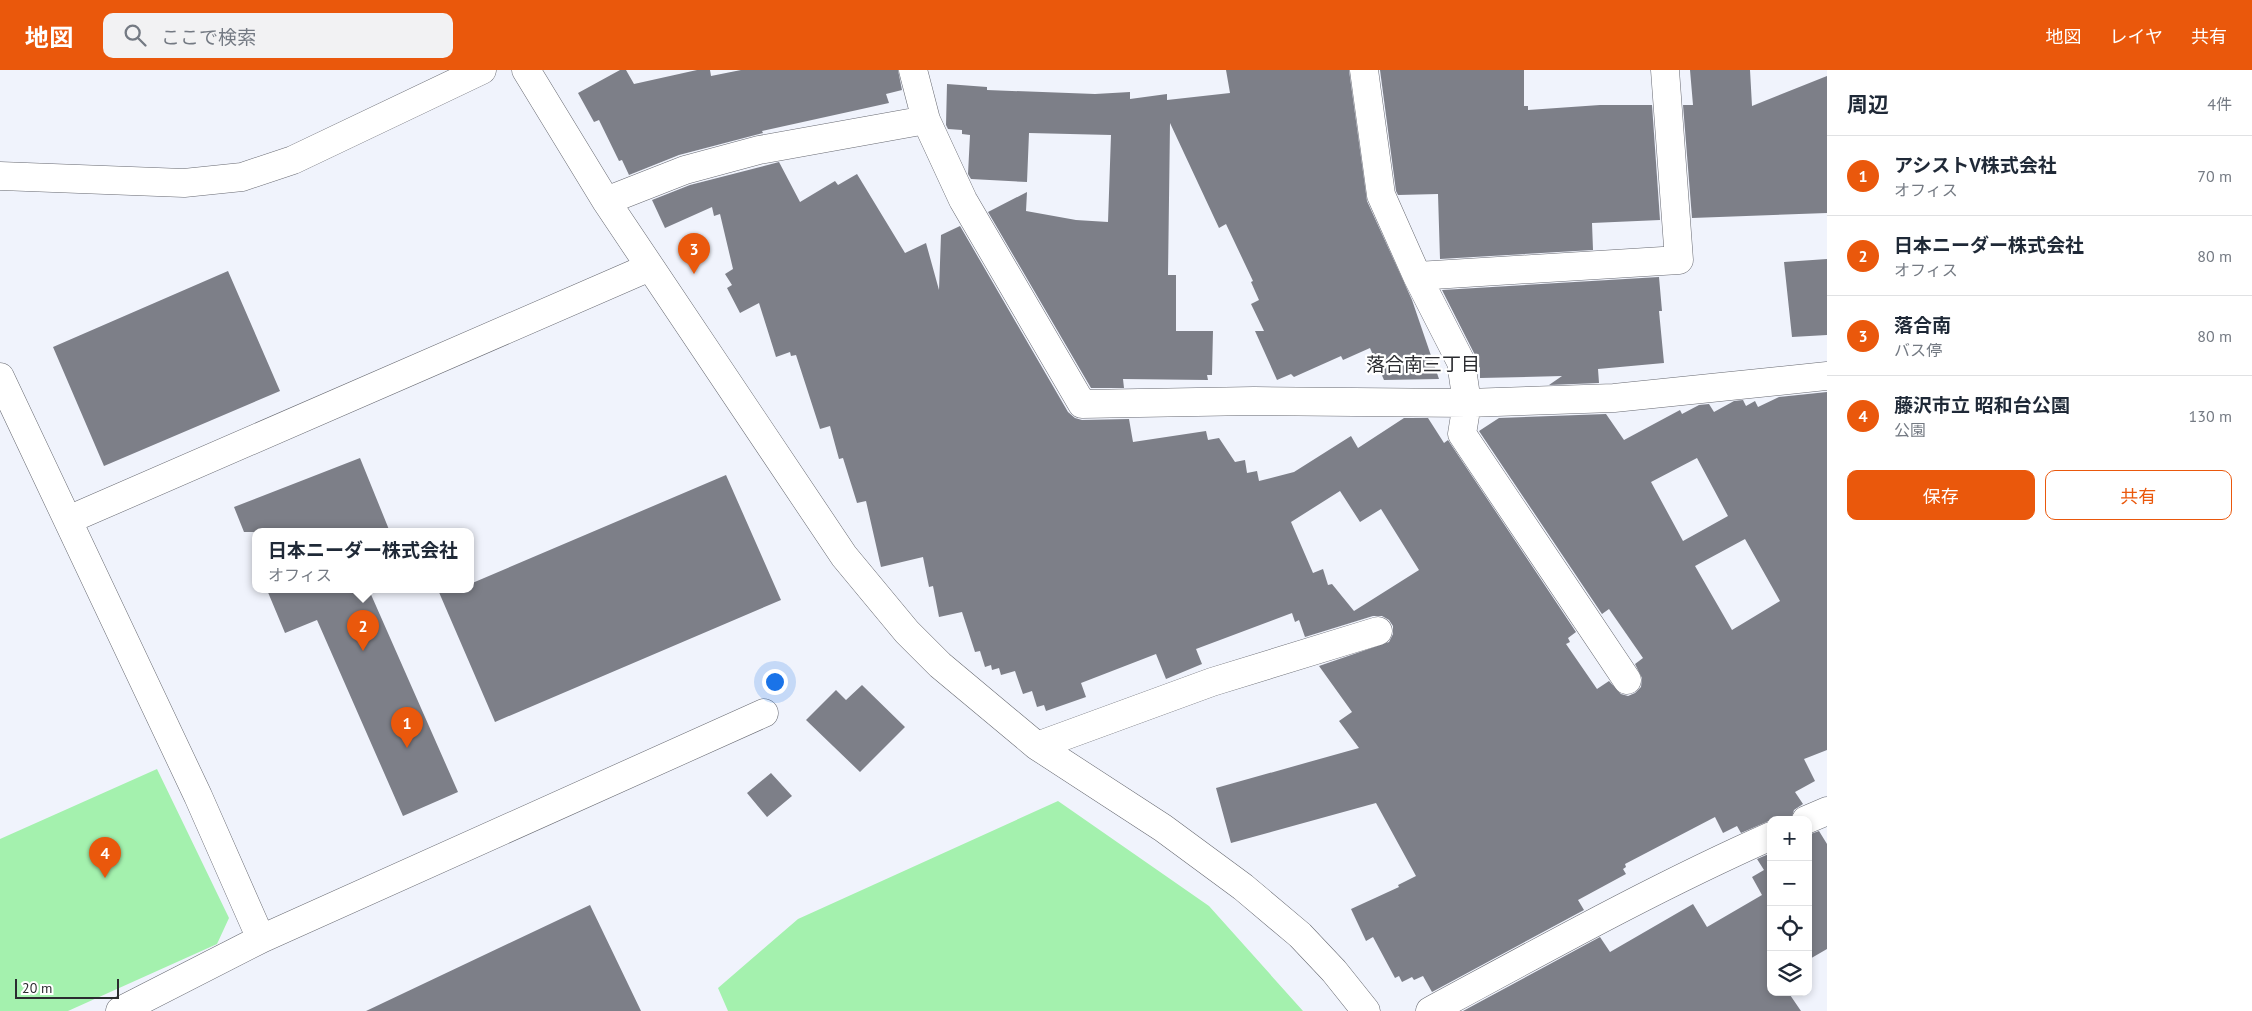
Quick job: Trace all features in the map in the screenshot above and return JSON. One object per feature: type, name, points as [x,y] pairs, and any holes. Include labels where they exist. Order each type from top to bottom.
[{"type":"street","points":[[0,176],[184,183],[242,176],[293,160],[482,70]]},
{"type":"street","points":[[526,70],[606,201],[844,556],[907,632],[933,659],[1037,746],[1163,828],[1243,886],[1300,935],[1366,1011]]},
{"type":"street","points":[[913,70],[926,120],[963,200],[1082,404],[1254,401],[1467,403],[1614,398],[1827,376]]},
{"type":"street","points":[[1364,70],[1381,194],[1417,276],[1461,362],[1467,403],[1462,434],[1627,680]]},
{"type":"street","points":[[1417,276],[1679,260],[1665,70]]},
{"type":"street","points":[[606,201],[685,170],[758,150],[926,120]]},
{"type":"street","points":[[68,520],[650,267]]},
{"type":"street","points":[[0,376],[198,796],[262,938]]},
{"type":"street","points":[[1037,746],[1212,682],[1378,632]]},
{"type":"street","points":[[120,1011],[262,938],[764,713]]},
{"type":"street","points":[[1812,817],[1827,810]]},
{"type":"street","points":[[1430,1011],[1576,932],[1720,859],[1767,838]]},
{"type":"green space","points":[[157,769],[229,918],[217,944],[68,1011],[0,1011],[0,839]]},
{"type":"green space","points":[[1058,801],[1209,906],[1303,1011],[728,1011],[718,988],[798,919]]},
{"type":"building","points":[[620,70],[626,70],[634,84],[697,70],[710,70],[711,76],[741,70],[898,70],[902,90],[886,94],[889,103],[762,131],[763,133],[679,155],[629,175],[622,160],[619,161],[599,120],[594,122],[578,93]]},
{"type":"building","points":[[1226,70],[1349,70],[1367,201],[1412,300],[1439,379],[1384,380],[1370,348],[1343,360],[1341,356],[1294,377],[1291,374],[1277,380],[1255,331],[1264,331],[1251,304],[1259,300],[1251,282],[1253,281],[1226,224],[1219,228],[1170,123],[1168,275],[1176,275],[1176,331],[1213,331],[1212,375],[1207,375],[1208,380],[1123,379],[1124,388],[1091,388],[988,212],[1027,192],[1026,211],[1076,220],[1108,222],[1111,135],[1029,133],[1027,182],[971,179],[968,174],[970,135],[962,134],[962,130],[948,129],[946,125],[947,84],[987,87],[987,90],[1095,94],[1130,92],[1130,99],[1167,94],[1167,100],[1230,93]]},
{"type":"building","points":[[1380,70],[1524,70],[1524,106],[1528,106],[1528,110],[1600,105],[1652,105],[1660,220],[1592,223],[1593,250],[1440,259],[1438,194],[1398,195],[1396,191]]},
{"type":"building","points":[[1690,70],[1750,70],[1752,106],[1827,76],[1827,213],[1692,218],[1683,105],[1693,105]]},
{"type":"building","points":[[779,162],[800,202],[835,181],[838,185],[857,174],[905,253],[926,243],[939,290],[941,235],[960,226],[1068,412],[1075,418],[1082,420],[1129,419],[1133,442],[1206,431],[1208,440],[1219,438],[1235,462],[1245,460],[1247,473],[1257,471],[1259,481],[1294,472],[1351,436],[1358,448],[1404,418],[1428,418],[1444,443],[1448,440],[1576,632],[1568,638],[1570,642],[1566,644],[1597,689],[1609,681],[1621,694],[1628,696],[1635,693],[1641,687],[1642,678],[1635,664],[1643,658],[1609,609],[1602,614],[1479,431],[1499,418],[1606,414],[1624,440],[1680,410],[1682,414],[1699,405],[1709,404],[1714,412],[1734,401],[1743,400],[1746,406],[1755,401],[1758,407],[1779,397],[1827,392],[1827,750],[1804,759],[1815,781],[1795,792],[1803,804],[1794,810],[1792,816],[1767,816],[1767,822],[1741,833],[1737,826],[1723,833],[1715,817],[1625,864],[1626,867],[1623,869],[1626,874],[1578,900],[1584,910],[1432,992],[1423,976],[1414,980],[1412,977],[1402,982],[1399,976],[1395,978],[1373,937],[1366,941],[1351,909],[1399,887],[1398,885],[1416,876],[1376,803],[1231,843],[1216,788],[1359,748],[1339,721],[1352,712],[1319,666],[1389,642],[1393,634],[1393,626],[1389,620],[1382,616],[1373,616],[1305,637],[1299,620],[1295,622],[1292,613],[1196,649],[1202,664],[1166,679],[1156,654],[1081,683],[1086,697],[1046,711],[1044,705],[1037,707],[1032,691],[1023,694],[1015,671],[1001,675],[999,668],[992,670],[991,665],[985,667],[980,651],[975,652],[962,612],[939,617],[933,586],[929,587],[923,557],[881,567],[866,501],[857,503],[843,458],[839,459],[830,426],[820,429],[796,355],[791,356],[790,352],[776,357],[759,303],[740,313],[727,288],[732,285],[725,274],[733,269],[720,214],[714,216],[712,207],[665,228],[652,200],[690,185]],"holes":[[[1697,458],[1728,516],[1683,541],[1651,482]],[[1340,491],[1360,522],[1381,509],[1419,570],[1354,611],[1332,584],[1328,585],[1323,569],[1313,573],[1291,522]],[[1745,539],[1780,601],[1732,630],[1695,566]]]},
{"type":"building","points":[[1827,259],[1827,335],[1792,337],[1784,262]]},
{"type":"building","points":[[228,271],[280,391],[104,466],[53,347]]},
{"type":"building","points":[[1659,277],[1662,311],[1659,311],[1664,363],[1598,369],[1599,383],[1549,385],[1562,376],[1480,378],[1480,367],[1478,368],[1475,355],[1442,290]]},
{"type":"building","points":[[360,458],[388,528],[252,528],[252,532],[244,532],[234,507]]},
{"type":"building","points":[[726,475],[781,600],[495,722],[439,593],[474,593],[474,582]]},
{"type":"building","points":[[268,593],[370,593],[458,792],[403,816],[317,620],[285,633]]},
{"type":"building","points":[[862,685],[905,727],[860,772],[806,720],[836,690],[846,700]]},
{"type":"building","points":[[771,773],[792,796],[767,817],[747,793]]},
{"type":"building","points":[[1819,831],[1827,844],[1827,949],[1812,958],[1812,861],[1812,834]]},
{"type":"building","points":[[1767,855],[1767,996],[1791,996],[1801,1011],[1463,1011],[1600,937],[1610,952],[1693,904],[1707,927],[1762,895],[1752,877],[1764,870],[1757,859]]},
{"type":"building","points":[[590,905],[641,1011],[366,1011]]},
{"type":"place","name":"落合南","points":[[694,274]]},
{"type":"place","name":"日本ニーダー株式会社","points":[[363,651]]},
{"type":"place","name":"アシストV株式会社","points":[[407,748]]},
{"type":"place","name":"藤沢市立 昭和台公園","points":[[105,878]]},
{"type":"district","name":"落合南三丁目","points":[[1423,364]]}]
